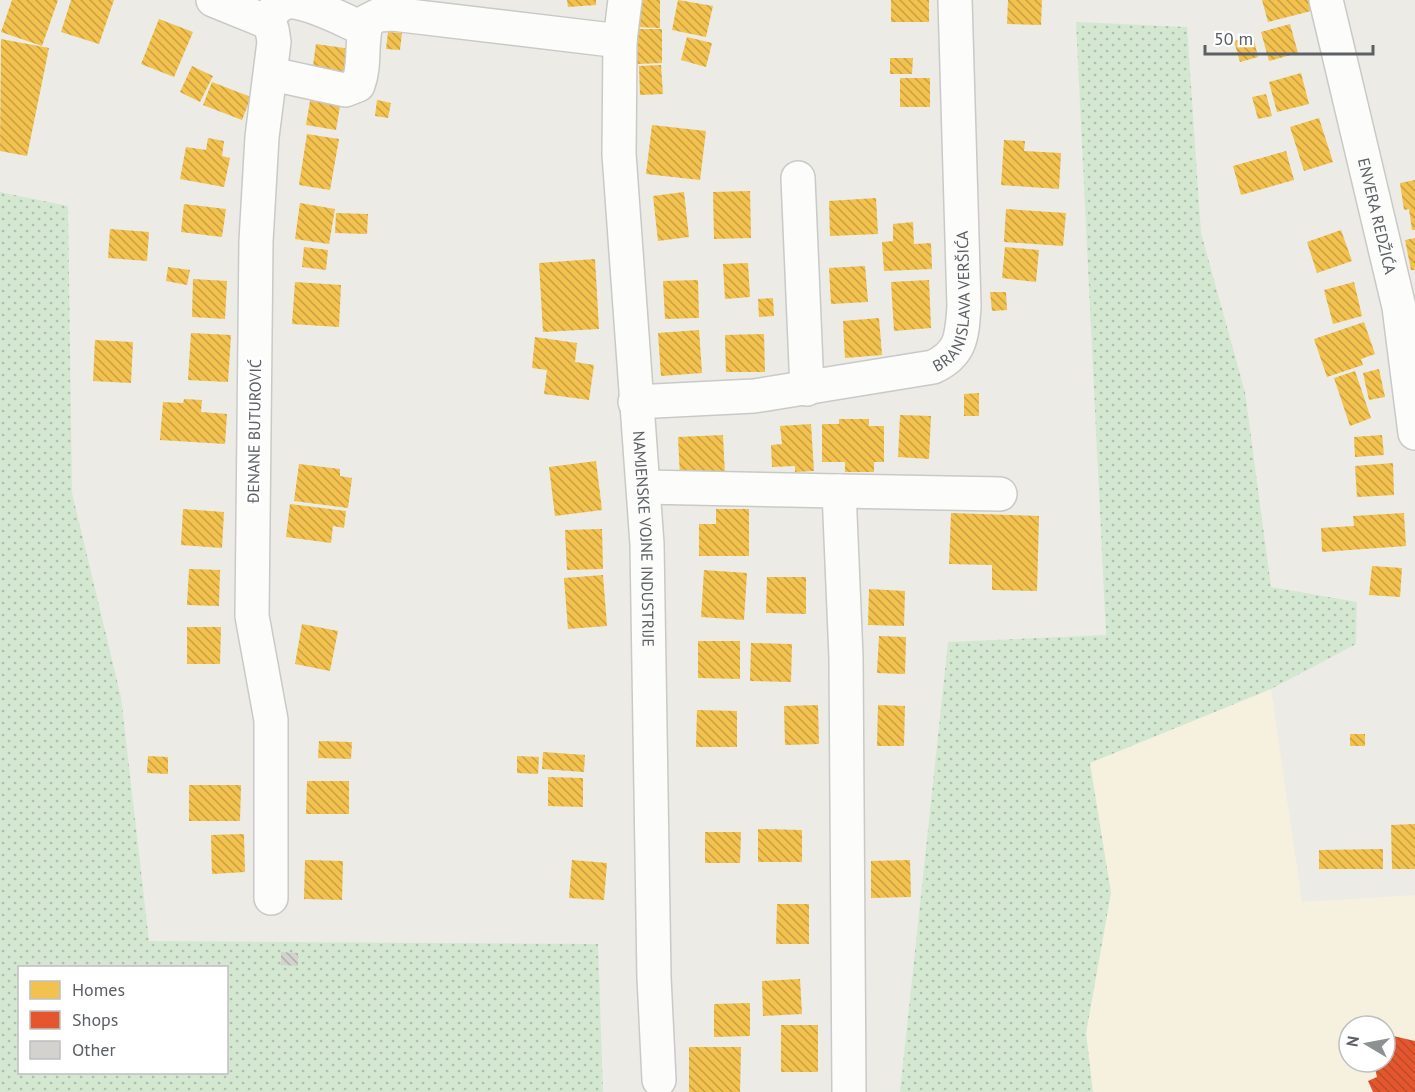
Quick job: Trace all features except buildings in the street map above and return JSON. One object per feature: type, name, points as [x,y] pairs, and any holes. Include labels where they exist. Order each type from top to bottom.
[{"type":"street","points":[[213,0],[265,21],[285,2],[302,2],[364,29]]},
{"type":"street","name":"NAMJENSKE VOJNE INDUSTRIJE","points":[[625,0],[620,41],[619,154],[631,305],[635,402],[644,487],[650,674],[654,977],[659,1080]]},
{"type":"street","name":"BRANISLAVA VERŠIĆA","points":[[635,402],[754,396],[807,389],[933,367],[949,360],[962,336],[964,306],[955,0]]},
{"type":"street","name":"ENVERA REDŽIĆA","points":[[1326,0],[1399,307],[1415,434]]},
{"type":"street","points":[[272,74],[345,90],[358,85],[362,73],[364,29],[367,21],[379,15],[393,14],[620,41]]},
{"type":"street","name":"ĐENANE BUTUROVIĆ","points":[[265,21],[272,29],[274,42],[272,74],[262,137],[256,241],[252,616],[271,720],[271,898]]},
{"type":"street","points":[[798,178],[807,389]]},
{"type":"street","points":[[644,487],[1000,494]]},
{"type":"street","points":[[839,491],[846,657],[849,1091]]},
{"type":"shaded area","points":[[1271,689],[1302,902],[1415,895],[1415,1092],[1093,1092],[1086,1033],[1111,893],[1089,763]]},
{"type":"green space","points":[[1076,22],[1187,27],[1201,233],[1245,392],[1271,587],[1357,602],[1356,644],[1271,689],[1090,763],[1111,893],[1086,1033],[1093,1092],[900,1092],[948,642],[1106,635]]},
{"type":"green space","points":[[0,192],[68,206],[72,493],[121,697],[149,941],[598,944],[603,1092],[0,1092]]}]
